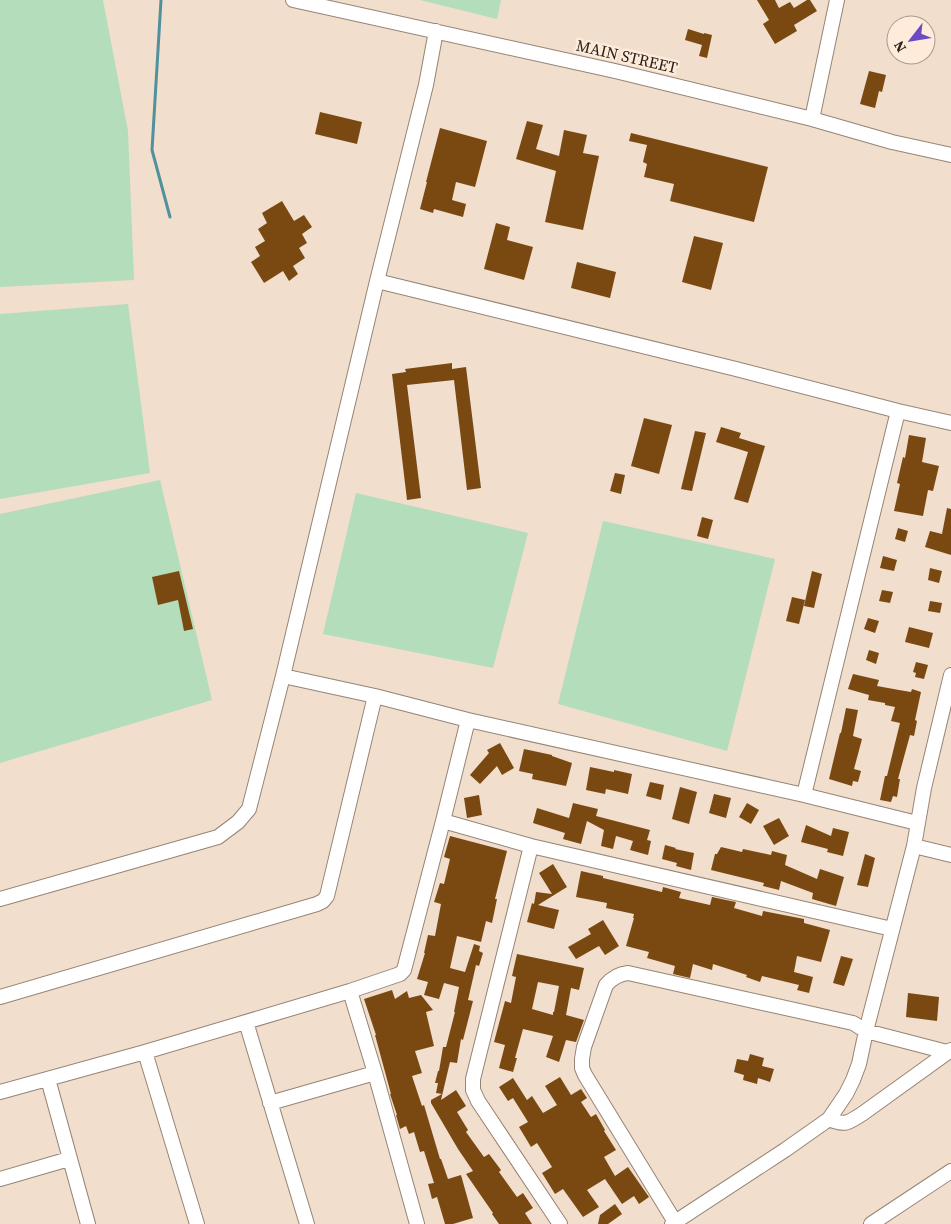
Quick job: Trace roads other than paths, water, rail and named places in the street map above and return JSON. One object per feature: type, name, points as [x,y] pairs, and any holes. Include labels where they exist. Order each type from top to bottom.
[{"type":"street","name":"MAIN STREET","points":[[293,0],[615,71],[812,119],[892,142],[951,155]]},
{"type":"street","points":[[812,119],[837,0]]},
{"type":"street","points":[[0,899],[218,837],[238,822],[249,809],[426,85],[436,31]]},
{"type":"street","points":[[377,281],[951,423]]},
{"type":"street","points":[[804,795],[898,411]]},
{"type":"street","points":[[949,1051],[866,1031],[853,1023],[621,973],[606,985],[584,1047],[582,1068],[674,1223],[785,1150],[828,1119],[846,1094],[859,1064],[866,1031],[914,846],[926,778],[951,675]]},
{"type":"street","points":[[283,676],[375,696],[468,720],[804,795],[917,823]]},
{"type":"street","points":[[0,997],[323,901],[327,896],[375,696]]},
{"type":"street","points":[[0,1092],[145,1052],[350,991],[400,974],[404,970],[468,720]]},
{"type":"street","points":[[443,820],[531,846],[892,929]]},
{"type":"street","points":[[531,846],[473,1079],[473,1090],[478,1101],[560,1224]]},
{"type":"street","points":[[914,846],[951,855]]},
{"type":"street","points":[[350,991],[376,1073],[417,1224]]},
{"type":"street","points":[[246,1022],[307,1224]]},
{"type":"street","points":[[828,1119],[838,1123],[847,1123],[949,1051]]},
{"type":"street","points":[[145,1052],[197,1224]]},
{"type":"street","points":[[270,1103],[376,1073]]},
{"type":"street","points":[[48,1079],[88,1224]]},
{"type":"street","points":[[0,1179],[69,1159]]},
{"type":"street","points":[[871,1224],[951,1171]]},
{"type":"waterway","points":[[161,0],[152,150],[170,217]]}]
